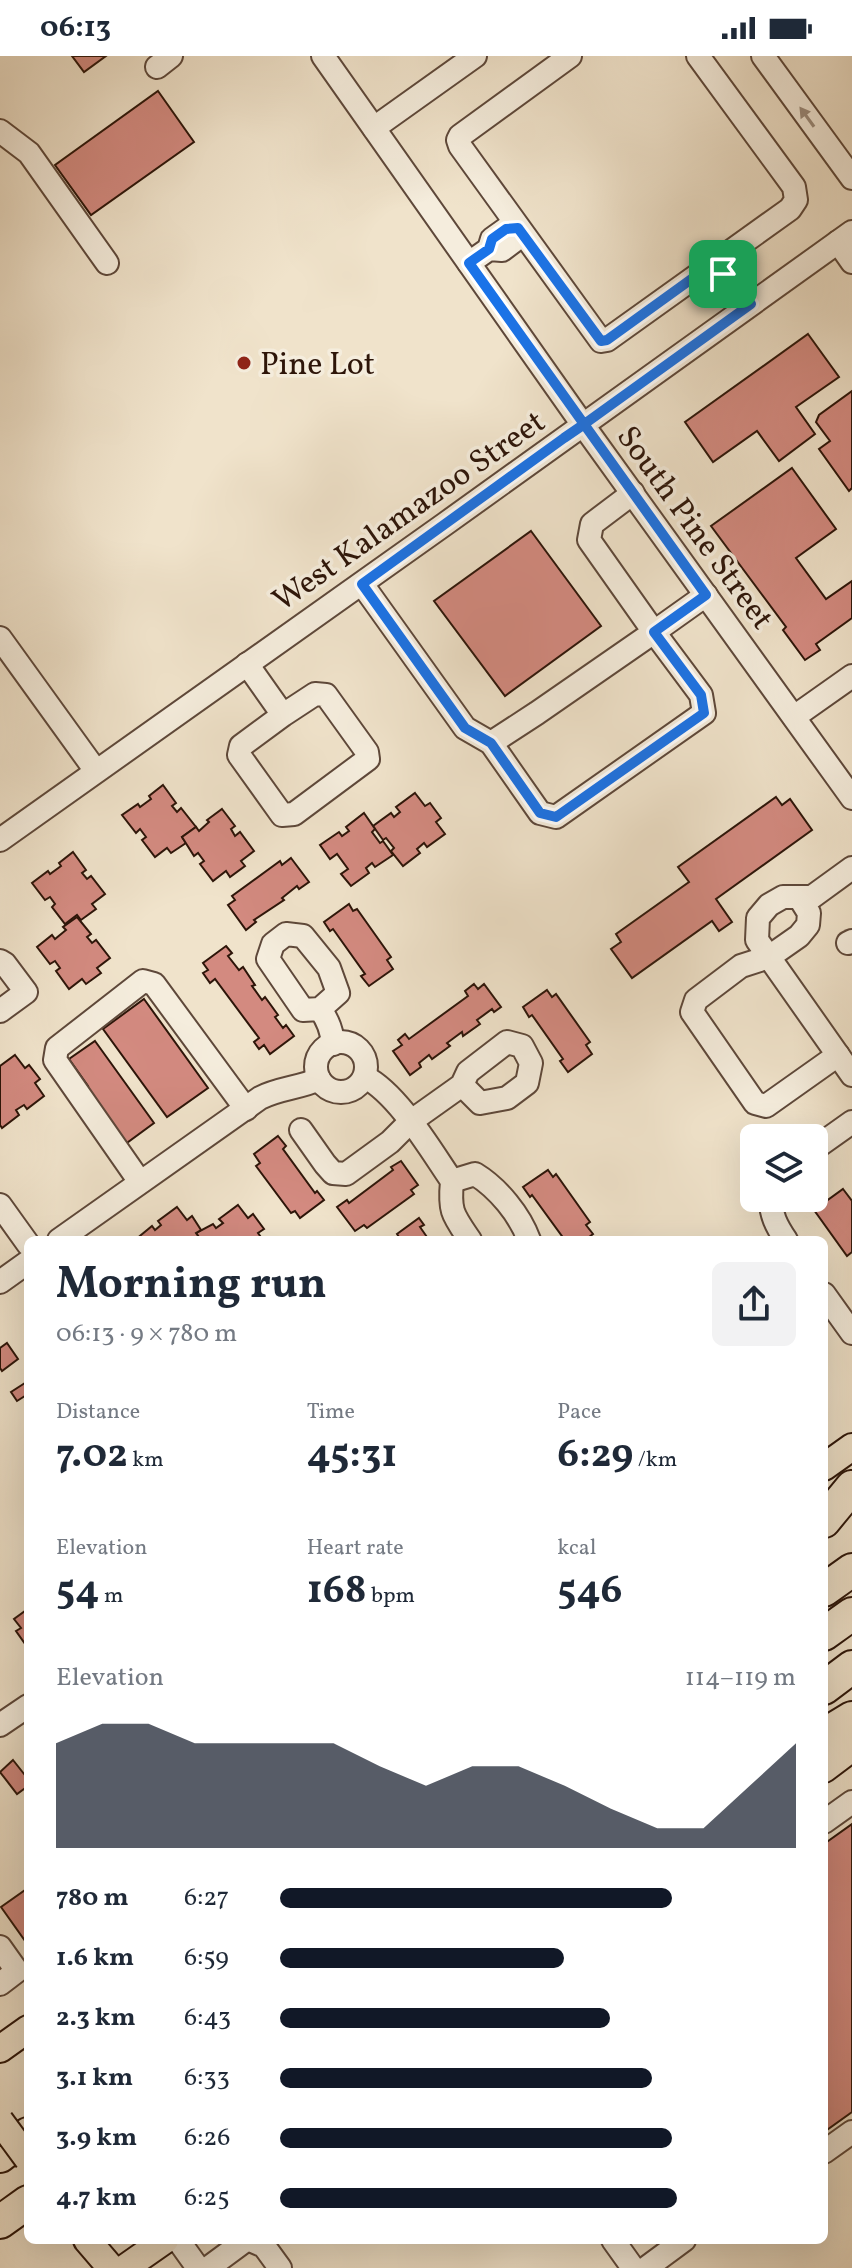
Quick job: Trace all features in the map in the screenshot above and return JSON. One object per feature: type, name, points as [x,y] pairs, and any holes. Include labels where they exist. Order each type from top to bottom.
[{"type":"highway","points":[[828,1587],[852,1570]]},
{"type":"highway","points":[[828,1631],[852,1614]]},
{"type":"highway","points":[[828,1685],[852,1667]]},
{"type":"highway","points":[[828,1733],[852,1718]]},
{"type":"highway","points":[[0,2156],[24,2137]]},
{"type":"highway","points":[[0,2179],[24,2162]]},
{"type":"highway","points":[[0,2225],[24,2205]]},
{"type":"highway","points":[[0,2225],[24,2212]]},
{"type":"main road","points":[[828,1464],[852,1447]]},
{"type":"main road","points":[[828,1766],[852,1748]]},
{"type":"main road","points":[[0,2049],[24,2032]]},
{"type":"main road","points":[[0,2121],[24,2154]]},
{"type":"main road","points":[[90,2244],[111,2268]]},
{"type":"main road","points":[[125,2268],[159,2244]]},
{"type":"street","name":"South Pine Street","points":[[323,56],[583,425],[852,798]]},
{"type":"street","points":[[374,128],[475,56]]},
{"type":"street","points":[[570,56],[458,140],[601,341],[607,340],[722,260],[790,209],[796,200],[794,187],[698,56]]},
{"type":"street","points":[[763,56],[852,178]]},
{"type":"street","points":[[0,131],[29,153],[102,267],[20,162],[0,148]]},
{"type":"street","points":[[469,263],[489,249],[502,250],[514,241],[518,228]]},
{"type":"street","points":[[845,237],[852,262]]},
{"type":"street","name":"West Kalamazoo Street","points":[[0,840],[583,425],[746,296],[845,237]]},
{"type":"street","points":[[722,260],[723,274],[731,285],[746,296]]},
{"type":"street","points":[[362,584],[465,728],[491,743],[540,813],[556,817],[704,713],[701,695],[589,540],[592,524],[633,493]]},
{"type":"street","points":[[491,743],[706,595]]},
{"type":"street","points":[[0,638],[96,771]]},
{"type":"street","points":[[247,664],[283,715]]},
{"type":"street","points":[[794,717],[852,676]]},
{"type":"street","points":[[315,694],[326,695],[367,752],[368,759],[294,814],[282,815],[239,755],[241,746],[283,715],[315,694]]},
{"type":"street","points":[[852,868],[812,897],[783,897],[769,905],[758,918],[757,940],[852,1075]]},
{"type":"street","points":[[799,897],[809,913],[808,925],[799,936],[769,957],[741,966],[696,1000],[692,1012],[755,1103],[766,1106],[838,1055]]},
{"type":"street","points":[[0,961],[26,992],[0,1011]]},
{"type":"street","points":[[140,1182],[55,1060],[57,1048],[143,981],[154,984],[246,1109]]},
{"type":"street","points":[[320,1009],[328,1020],[333,1044]]},
{"type":"street","points":[[342,1042],[357,1048],[366,1061],[365,1077],[347,1092],[331,1090],[319,1079],[318,1058],[333,1044],[342,1042]]},
{"type":"street","points":[[365,1077],[379,1084],[452,1181],[450,1205],[467,1236]]},
{"type":"street","points":[[65,1236],[271,1092],[304,1086],[319,1079]]},
{"type":"street","points":[[301,1130],[333,1173],[346,1174],[462,1085]]},
{"type":"street","points":[[828,1139],[852,1122]]},
{"type":"street","points":[[452,1181],[475,1174],[489,1183],[524,1226],[528,1236]]},
{"type":"street","points":[[0,1205],[24,1238]]},
{"type":"street","points":[[772,1212],[783,1236]]},
{"type":"street","points":[[0,1282],[24,1265]]},
{"type":"street","points":[[828,1301],[845,1330]]},
{"type":"street","points":[[0,1725],[24,1709]]},
{"type":"street","points":[[828,1819],[852,1802]]},
{"type":"street","points":[[0,1947],[15,1979]]},
{"type":"street","points":[[828,2149],[852,2132]]},
{"type":"street","points":[[181,2244],[198,2268]]},
{"type":"street","points":[[208,2268],[242,2244]]},
{"type":"street","points":[[259,2244],[264,2246],[280,2268]]},
{"type":"street","points":[[616,2244],[633,2268]]},
{"type":"street","points":[[646,2268],[679,2244]]},
{"type":"building","points":[[72,56],[106,56],[84,72]]},
{"type":"building","points":[[158,91],[194,142],[91,215],[55,165]]},
{"type":"building","points":[[808,334],[839,377],[796,407],[815,434],[779,461],[757,431],[713,462],[685,422]]},
{"type":"building","points":[[852,391],[852,488],[849,491],[819,449],[830,441],[816,422],[819,415]]},
{"type":"building","points":[[792,468],[836,529],[796,558],[826,599],[852,581],[852,618],[816,644],[820,650],[805,660],[783,630],[786,627],[711,526]]},
{"type":"building","points":[[531,531],[601,626],[505,696],[434,601]]},
{"type":"building","points":[[163,785],[176,803],[172,806],[177,812],[181,808],[196,827],[182,837],[186,843],[171,853],[167,848],[155,857],[142,840],[146,837],[140,829],[136,833],[122,815],[151,799],[149,796]]},
{"type":"building","points":[[415,793],[425,806],[430,803],[441,818],[436,822],[445,834],[427,847],[424,843],[417,849],[420,853],[403,866],[391,851],[394,848],[386,838],[383,840],[373,826],[391,813],[394,817],[400,812],[396,807]]},
{"type":"building","points":[[776,797],[782,805],[790,799],[812,830],[716,899],[732,922],[719,931],[712,921],[632,978],[611,949],[621,942],[616,934],[689,882],[678,867]]},
{"type":"building","points":[[222,809],[235,826],[231,829],[235,836],[240,832],[254,851],[241,861],[245,866],[230,877],[226,871],[213,881],[200,864],[204,861],[198,853],[194,856],[182,837],[196,827],[199,831],[209,822],[207,820]]},
{"type":"building","points":[[364,813],[375,829],[372,832],[393,855],[375,867],[372,863],[366,868],[369,873],[351,886],[341,874],[348,869],[337,854],[330,859],[320,845],[339,832],[342,836],[349,831],[346,827]]},
{"type":"building","points":[[73,852],[86,870],[82,873],[87,879],[91,876],[105,894],[92,904],[96,909],[81,920],[77,915],[65,924],[52,907],[55,904],[50,897],[45,900],[32,883],[61,866],[59,863]]},
{"type":"building","points":[[291,858],[309,882],[299,889],[297,886],[246,930],[228,905],[235,900],[232,896],[280,861],[282,865]]},
{"type":"building","points":[[349,904],[353,911],[357,909],[391,957],[387,960],[393,969],[369,986],[361,976],[365,974],[333,929],[330,931],[324,922]]},
{"type":"building","points":[[77,917],[91,934],[87,937],[92,943],[96,940],[110,958],[97,968],[101,973],[86,984],[82,979],[69,989],[56,971],[60,968],[55,961],[50,964],[37,947],[52,935],[55,939],[66,930],[63,927]]},
{"type":"building","points":[[226,946],[232,953],[228,956],[239,970],[243,967],[262,1000],[265,997],[283,1028],[286,1025],[294,1036],[270,1054],[264,1045],[259,1049],[254,1042],[259,1038],[215,979],[210,983],[203,973],[208,970],[203,963]]},
{"type":"building","points":[[474,984],[478,989],[484,984],[501,1007],[494,1012],[492,1009],[477,1020],[480,1024],[463,1036],[462,1032],[432,1059],[429,1055],[419,1063],[421,1067],[410,1075],[393,1051],[402,1045],[398,1040],[405,1034],[409,1039],[468,996],[465,991]]},
{"type":"building","points":[[547,990],[552,997],[556,994],[590,1042],[586,1045],[592,1054],[568,1072],[560,1061],[563,1059],[523,1007]]},
{"type":"building","points":[[144,999],[208,1088],[167,1117],[103,1029]]},
{"type":"building","points":[[95,1041],[154,1123],[124,1145],[84,1089],[88,1086],[69,1059]]},
{"type":"building","points":[[15,1055],[25,1068],[29,1065],[40,1079],[35,1083],[44,1096],[27,1109],[24,1105],[16,1110],[19,1115],[2,1128],[0,1066]]},
{"type":"building","points":[[278,1136],[286,1146],[283,1149],[315,1193],[317,1191],[324,1200],[300,1218],[295,1211],[291,1213],[256,1166],[260,1163],[254,1154]]},
{"type":"building","points":[[401,1161],[418,1185],[411,1190],[414,1194],[367,1228],[364,1225],[355,1231],[337,1207],[347,1200],[349,1203]]},
{"type":"building","points":[[548,1170],[553,1177],[556,1174],[590,1222],[586,1225],[593,1234],[562,1236],[523,1187]]},
{"type":"building","points":[[843,1189],[852,1201],[852,1252],[847,1256],[815,1212],[828,1212],[828,1200]]},
{"type":"building","points":[[238,1205],[248,1218],[253,1214],[264,1229],[258,1233],[260,1236],[198,1236],[196,1233],[213,1224],[216,1228],[223,1223],[219,1219]]},
{"type":"building","points":[[177,1207],[187,1220],[192,1216],[201,1230],[196,1233],[198,1236],[140,1236],[152,1226],[155,1230],[161,1225],[158,1221]]},
{"type":"building","points":[[419,1218],[424,1225],[420,1227],[426,1236],[398,1236]]},
{"type":"building","points":[[7,1343],[18,1359],[2,1371],[0,1348]]},
{"type":"building","points":[[24,1384],[24,1397],[17,1401],[11,1392]]},
{"type":"building","points":[[24,1612],[24,1642],[16,1631],[21,1628],[14,1619]]},
{"type":"building","points":[[13,1760],[24,1774],[24,1789],[17,1794],[0,1772]]},
{"type":"building","points":[[852,1824],[852,2112],[828,2129],[828,1841]]},
{"type":"building","points":[[24,1891],[24,1939],[1,1907]]},
{"type":"place","name":"Pine Lot","points":[[244,363]]},
{"type":"route","points":[[723,274],[722,257],[607,340],[601,341],[518,228],[506,229],[492,239],[489,249],[469,263],[583,425],[706,595],[654,632],[701,695],[704,713],[556,817],[540,813],[491,743],[465,728],[362,584],[564,438],[583,425],[751,304],[740,288],[731,285],[723,274]]}]
